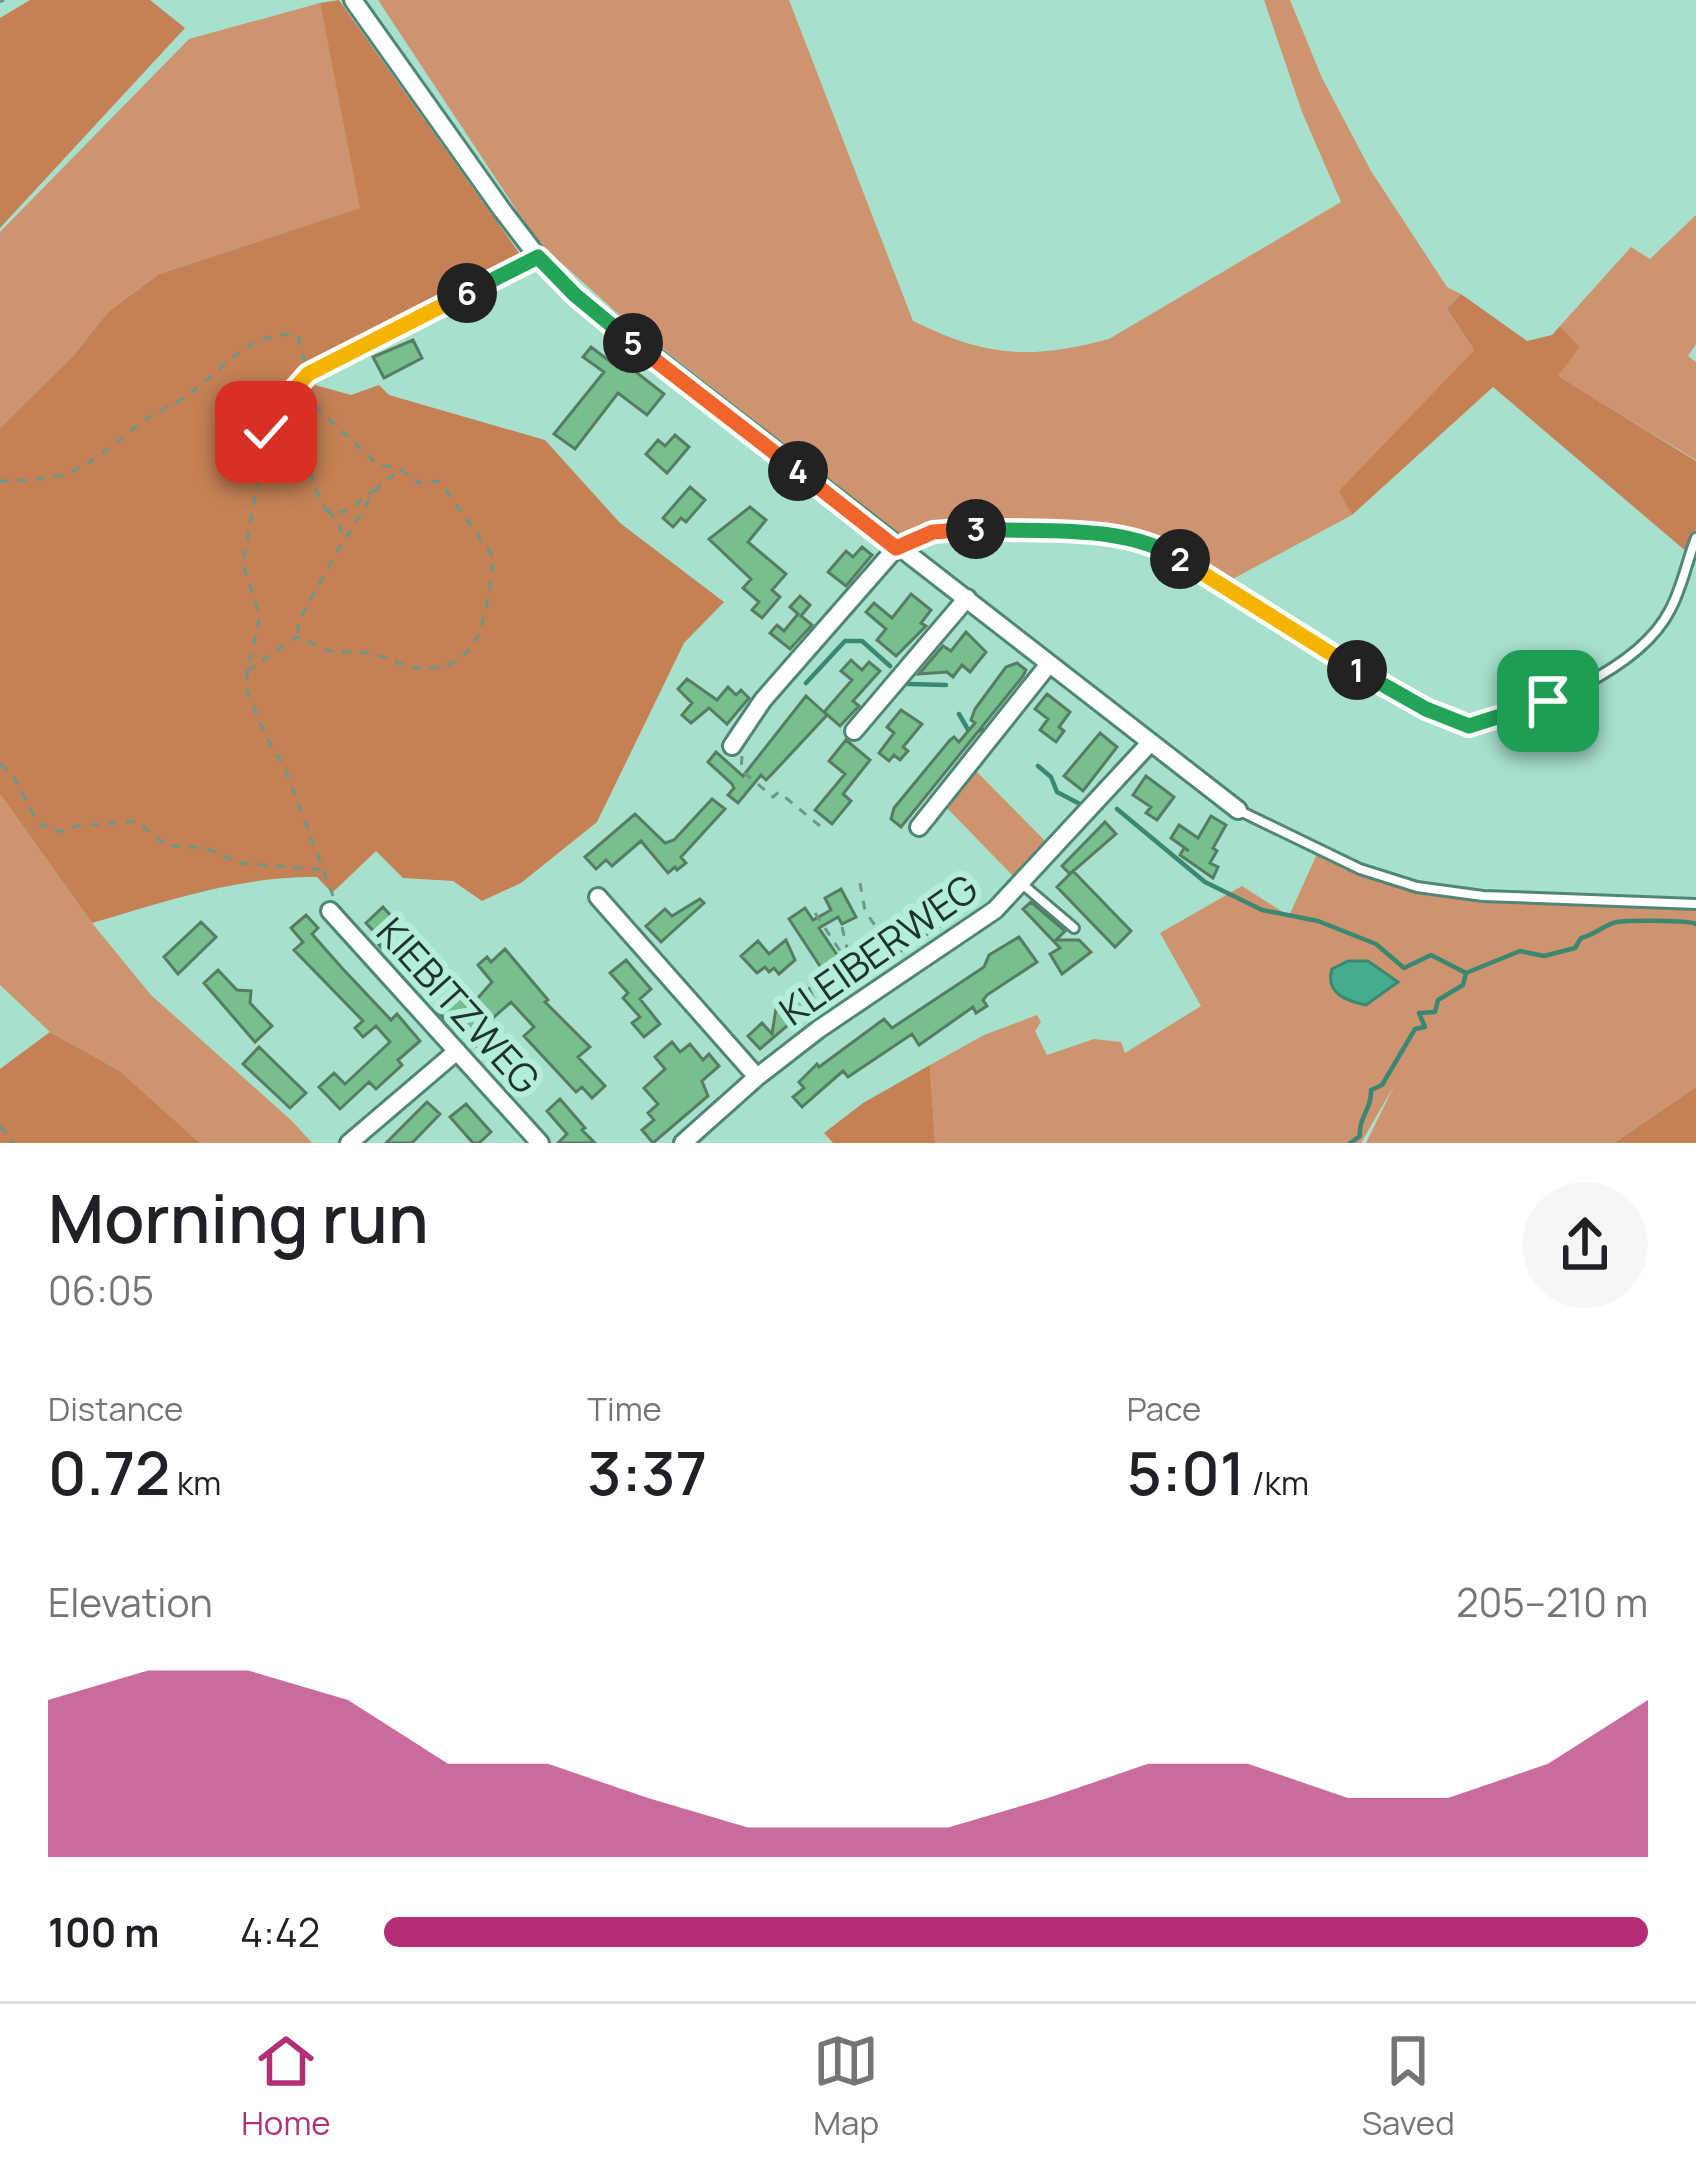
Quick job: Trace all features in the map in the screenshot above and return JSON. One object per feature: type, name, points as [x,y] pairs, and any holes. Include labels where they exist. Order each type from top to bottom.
[{"type":"street","points":[[353,0],[538,257],[601,318],[1238,810]]},
{"type":"street","points":[[732,746],[764,700],[896,548]]},
{"type":"street","points":[[854,730],[967,598]]},
{"type":"street","points":[[919,827],[1049,664]]},
{"type":"street","name":"KLEIBERWEG","points":[[682,1143],[757,1077],[995,910],[1150,744]]},
{"type":"street","points":[[598,897],[757,1077]]},
{"type":"street","name":"KIEBITZWEG","points":[[330,911],[540,1143]]},
{"type":"street","points":[[349,1143],[457,1051]]},
{"type":"lane","points":[[896,548],[954,528],[1118,536],[1164,549],[1371,679],[1469,726],[1548,701],[1635,654],[1670,612],[1696,538]]},
{"type":"lane","points":[[1238,810],[1360,869],[1417,887],[1483,896],[1696,904]]},
{"type":"lane","points":[[1020,883],[1074,928]]},
{"type":"path","points":[[330,911],[334,893],[284,766],[266,737],[248,691],[247,670],[260,616],[244,560],[266,432],[276,410],[308,374],[538,257]]},
{"type":"path","points":[[0,481],[47,479],[74,470],[190,394],[223,363],[261,342],[298,335],[316,407],[377,464],[400,470],[420,483],[439,481],[494,558],[487,620],[462,659],[440,667],[413,667],[369,653],[332,651],[297,637]]},
{"type":"path","points":[[276,410],[308,454],[314,486],[326,510],[340,524],[343,543]]},
{"type":"path","points":[[326,510],[345,512],[400,470]]},
{"type":"path","points":[[247,670],[297,637],[300,619],[376,489]]},
{"type":"path","points":[[732,746],[744,759],[741,770],[772,796],[779,791],[826,831]]},
{"type":"path","points":[[0,764],[12,774],[38,823],[61,832],[76,826],[137,821],[165,845],[206,848],[240,863],[323,869]]},
{"type":"path","points":[[860,883],[865,911],[906,970]]},
{"type":"path","points":[[815,914],[866,998]]},
{"type":"path","points":[[842,927],[866,998]]},
{"type":"path","points":[[0,1126],[14,1143]]},
{"type":"shaded area","points":[[30,0],[150,0],[185,28],[0,228],[0,18]]},
{"type":"shaded area","points":[[339,0],[525,261],[410,325],[404,315],[355,339],[328,360],[331,365],[315,385],[351,395],[379,385],[389,395],[545,440],[620,523],[724,602],[684,643],[597,822],[521,883],[482,901],[453,881],[403,878],[376,851],[332,893],[317,877],[259,881],[203,891],[92,923],[0,794],[0,428],[73,356],[108,312],[159,274],[360,208],[320,3]]},
{"type":"shaded area","points":[[378,0],[789,0],[913,321],[986,348],[1031,352],[1109,339],[1341,202],[1302,112],[1264,0],[1290,0],[1322,78],[1371,171],[1447,287],[1461,294],[1447,309],[1474,350],[1340,491],[1352,515],[1227,582],[1170,548],[1118,533],[954,522],[901,543],[615,311],[537,241]]},
{"type":"shaded area","points":[[320,3],[361,208],[159,274],[108,312],[73,356],[0,428],[0,232],[189,39]]},
{"type":"shaded area","points":[[1696,215],[1696,344],[1688,356],[1696,362],[1696,460],[1557,376],[1580,347],[1560,326],[1631,247],[1650,259]]},
{"type":"shaded area","points":[[1461,294],[1527,341],[1552,335],[1560,326],[1580,347],[1558,376],[1696,461],[1696,529],[1688,553],[1493,387],[1352,515],[1339,491],[1474,350],[1447,309]]},
{"type":"shaded area","points":[[974,769],[1045,841],[1013,876],[944,805]]},
{"type":"shaded area","points":[[0,794],[92,923],[151,995],[312,1143],[200,1143],[120,1071],[50,1032],[0,985]]},
{"type":"shaded area","points":[[1317,854],[1352,869],[1451,896],[1696,907],[1696,1087],[1614,1143],[1366,1143],[1395,1084],[1361,1143],[935,1143],[930,1065],[984,1035],[1037,1015],[1041,1022],[1035,1031],[1047,1055],[1094,1039],[1121,1042],[1125,1053],[1201,1006],[1160,933],[1242,886],[1289,916]]},
{"type":"shaded area","points":[[1348,961],[1368,961],[1398,982],[1366,1005],[1351,1001],[1334,990],[1331,977],[1332,969]]},
{"type":"shaded area","points":[[50,1032],[120,1071],[200,1143],[0,1143],[0,1069]]},
{"type":"shaded area","points":[[930,1065],[935,1143],[833,1143],[824,1133],[863,1103]]},
{"type":"shaded area","points":[[1696,1087],[1696,1143],[1614,1143]]},
{"type":"building","points":[[413,340],[422,358],[384,378],[373,357]]},
{"type":"building","points":[[591,347],[612,363],[617,357],[664,394],[647,415],[618,393],[575,449],[554,434],[604,372],[583,357]]},
{"type":"building","points":[[675,435],[689,447],[667,473],[646,454],[658,440],[665,446]]},
{"type":"building","points":[[690,487],[705,500],[686,522],[681,518],[673,527],[663,518]]},
{"type":"building","points":[[750,507],[766,520],[748,542],[786,574],[772,590],[780,597],[762,618],[752,610],[759,602],[743,588],[751,579],[709,539]]},
{"type":"building","points":[[862,547],[872,555],[846,586],[828,572],[846,551],[853,557]]},
{"type":"building","points":[[911,594],[931,610],[921,623],[926,626],[896,656],[877,640],[886,629],[866,612],[874,603],[892,618]]},
{"type":"building","points":[[800,596],[810,605],[801,616],[812,625],[790,649],[770,633],[777,625],[784,631],[798,614],[790,607]]},
{"type":"building","points":[[966,632],[986,652],[970,672],[962,665],[953,677],[947,672],[919,674],[943,646],[951,651]]},
{"type":"building","points":[[851,660],[862,670],[869,662],[880,671],[853,701],[859,706],[840,726],[824,712],[852,680],[841,671]]},
{"type":"building","points":[[1017,663],[1026,670],[1023,676],[901,827],[891,819],[894,808],[950,740],[954,737],[959,742],[975,723],[971,720],[975,709],[1006,667]]},
{"type":"building","points":[[687,679],[717,700],[728,687],[749,698],[727,724],[709,708],[691,723],[682,715],[692,703],[678,689]]},
{"type":"building","points":[[1047,694],[1070,712],[1059,727],[1064,731],[1056,742],[1040,730],[1048,719],[1035,709]]},
{"type":"building","points":[[806,696],[827,715],[766,780],[761,775],[738,803],[728,795],[732,784],[708,762],[716,752],[743,776]]},
{"type":"building","points":[[901,710],[922,724],[903,747],[908,751],[900,760],[894,755],[889,761],[879,753],[894,733],[887,727]]},
{"type":"building","points":[[1100,733],[1117,747],[1083,791],[1064,776]]},
{"type":"building","points":[[846,740],[870,760],[843,794],[851,801],[832,824],[815,810],[845,774],[829,761]]},
{"type":"building","points":[[1146,776],[1174,797],[1157,820],[1146,813],[1151,807],[1133,795]]},
{"type":"building","points":[[712,799],[725,809],[681,857],[686,863],[677,870],[668,873],[641,841],[612,866],[606,860],[596,869],[585,857],[635,814],[665,843],[674,840]]},
{"type":"building","points":[[1211,816],[1226,825],[1213,848],[1217,851],[1210,863],[1218,867],[1213,878],[1180,855],[1184,848],[1189,851],[1171,838],[1179,825],[1198,838]]},
{"type":"building","points":[[1105,822],[1116,834],[1070,874],[1062,866]]},
{"type":"building","points":[[1073,871],[1131,931],[1115,947],[1057,887]]},
{"type":"building","points":[[841,889],[856,917],[842,924],[838,917],[819,928],[854,980],[837,992],[789,919],[805,908],[813,920],[831,910],[825,898]]},
{"type":"building","points":[[700,899],[704,903],[661,942],[646,926],[665,909],[672,916]]},
{"type":"building","points":[[1031,902],[1065,931],[1056,940],[1079,940],[1091,952],[1062,974],[1050,954],[1060,948],[1023,909]]},
{"type":"building","points":[[383,907],[400,926],[390,935],[402,949],[391,958],[379,945],[387,938],[383,941],[366,923]]},
{"type":"building","points":[[938,907],[951,919],[869,971],[861,958],[898,939]]},
{"type":"building","points":[[306,915],[318,928],[312,934],[342,968],[391,1020],[397,1014],[420,1041],[376,1089],[369,1082],[340,1109],[319,1087],[334,1073],[345,1084],[390,1042],[376,1026],[363,1037],[355,1028],[363,1021],[294,950],[303,942],[291,928]]},
{"type":"building","points":[[201,922],[216,937],[178,974],[164,957]]},
{"type":"building","points":[[1019,937],[1037,962],[987,995],[983,1000],[987,1006],[976,1013],[973,1007],[919,1045],[912,1034],[848,1077],[843,1071],[802,1107],[793,1097],[804,1088],[799,1082],[817,1064],[819,1067],[884,1019],[892,1028],[984,967],[989,955]]},
{"type":"building","points":[[786,940],[795,960],[779,974],[765,967],[757,973],[741,956],[758,941],[769,954]]},
{"type":"building","points":[[505,949],[548,1000],[545,1002],[590,1047],[578,1057],[605,1086],[592,1098],[582,1087],[576,1092],[524,1036],[534,1027],[511,1002],[486,1024],[496,1036],[480,1050],[438,1012],[457,994],[469,1008],[492,982],[478,965],[487,957],[491,962]]},
{"type":"building","points":[[626,960],[651,989],[640,999],[660,1024],[644,1037],[632,1023],[640,1017],[623,998],[628,993],[610,973]]},
{"type":"building","points":[[218,970],[237,990],[251,991],[250,1003],[272,1026],[255,1042],[204,983]]},
{"type":"building","points":[[809,989],[815,1002],[760,1049],[748,1036],[762,1023],[772,1034],[777,1002],[792,994],[797,1000]]},
{"type":"building","points":[[672,1042],[680,1052],[690,1044],[703,1060],[709,1054],[719,1066],[702,1081],[708,1096],[653,1143],[642,1130],[654,1120],[648,1113],[658,1104],[644,1088],[665,1069],[655,1057]]},
{"type":"building","points":[[259,1047],[306,1093],[290,1108],[243,1064]]},
{"type":"building","points":[[560,1099],[595,1143],[558,1143],[567,1134],[547,1111]]},
{"type":"building","points":[[427,1102],[440,1114],[412,1143],[386,1143]]},
{"type":"building","points":[[466,1104],[491,1132],[479,1143],[473,1143],[450,1117]]},
{"type":"waterway","points":[[806,683],[845,641],[862,641],[890,666]]},
{"type":"waterway","points":[[908,684],[946,685]]},
{"type":"waterway","points":[[959,714],[970,733],[982,729]]},
{"type":"waterway","points":[[1038,766],[1051,777],[1057,792],[1078,803]]},
{"type":"waterway","points":[[1117,809],[1205,882],[1262,910],[1318,921],[1376,944],[1404,968],[1431,955],[1466,973],[1520,951],[1544,956],[1575,948],[1581,938],[1617,922],[1696,924]]},
{"type":"waterway","points":[[1350,1143],[1360,1136],[1371,1090],[1382,1085],[1415,1029],[1425,1027],[1419,1013],[1435,1012],[1438,1000],[1463,985],[1466,973]]},
{"type":"route","points":[[266,432],[276,410],[308,374],[538,257],[601,318],[896,548],[954,528],[1118,536],[1164,549],[1371,679],[1469,726],[1548,701]]}]
